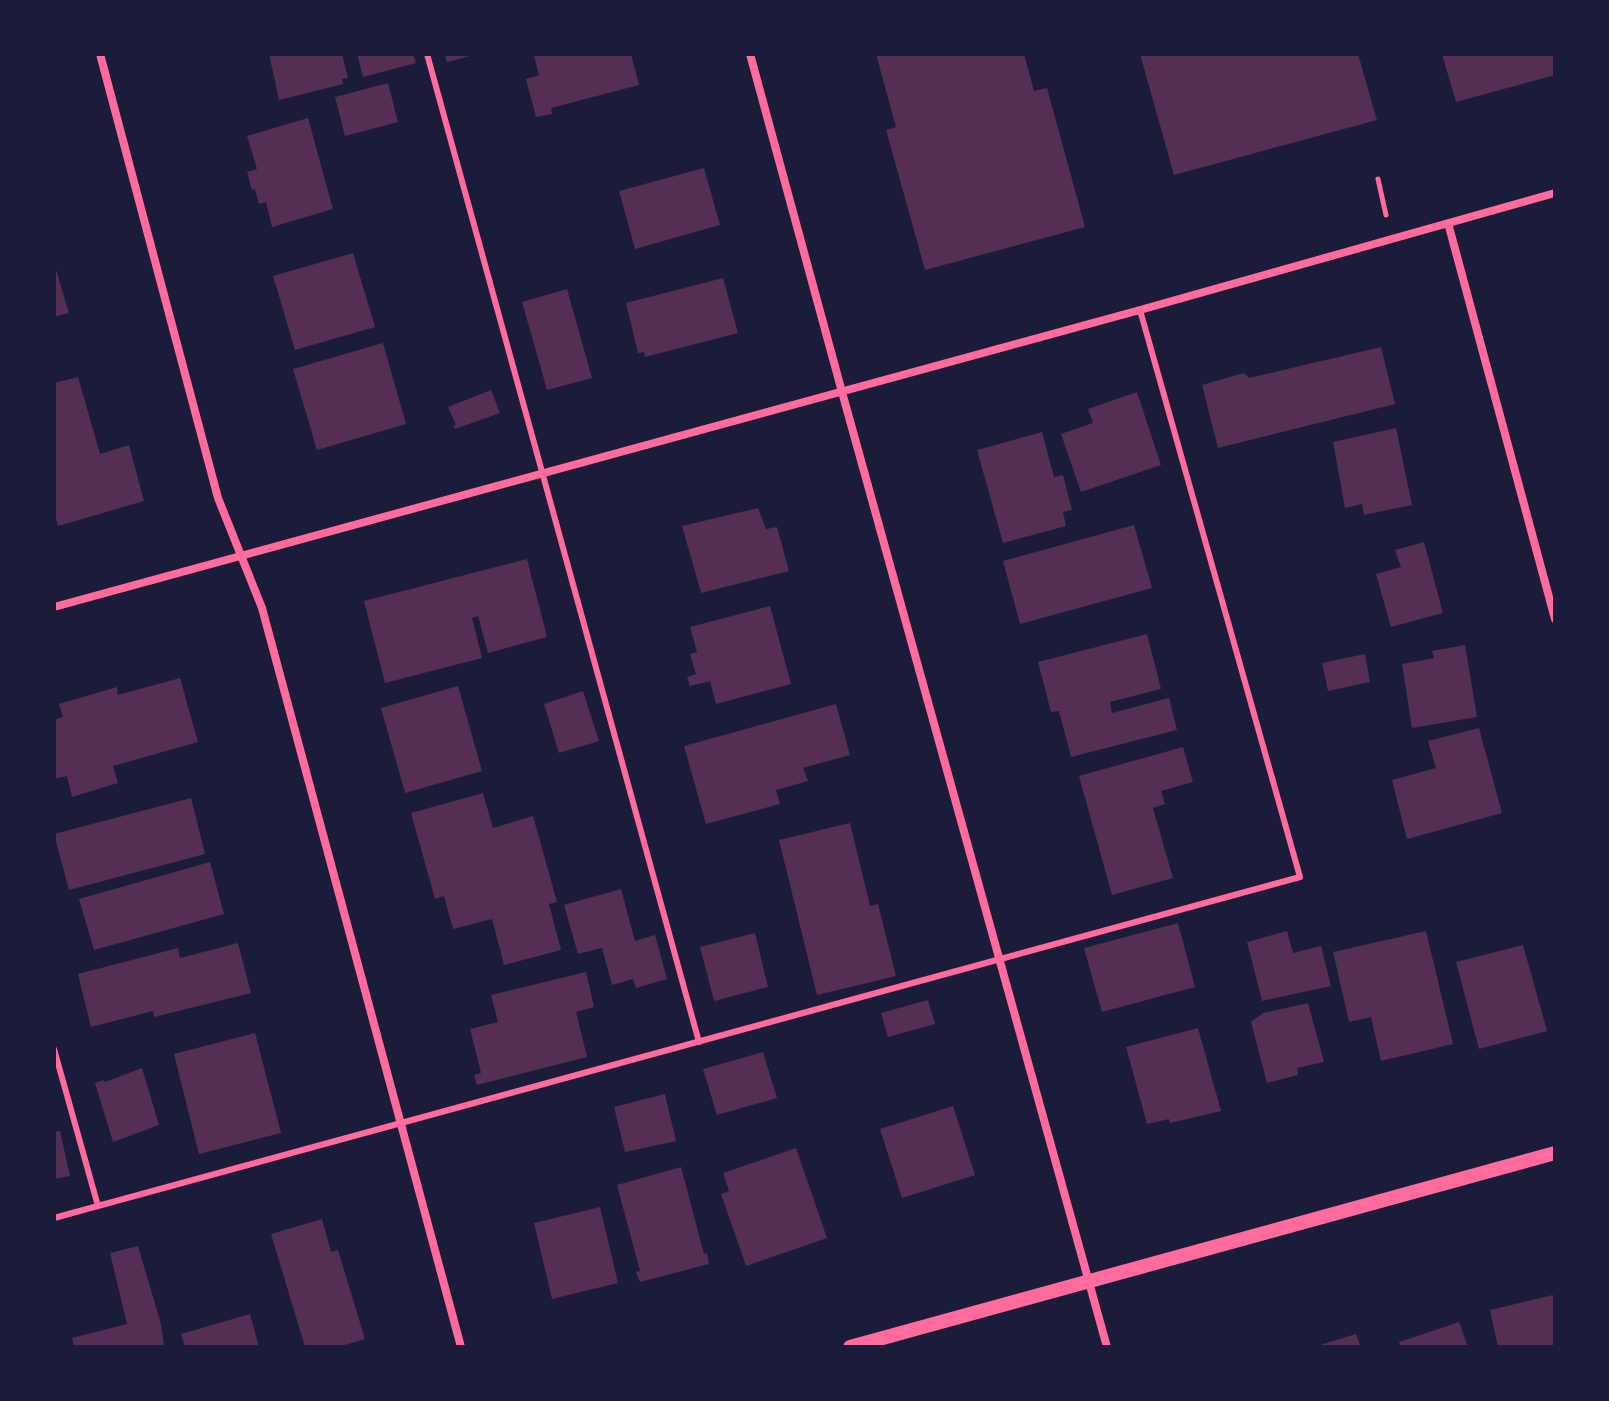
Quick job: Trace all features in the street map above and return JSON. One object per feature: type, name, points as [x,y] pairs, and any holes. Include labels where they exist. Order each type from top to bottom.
[{"type":"street","points":[[100,54],[218,498],[262,608],[461,1347]]},
{"type":"street","points":[[750,54],[1107,1347]]},
{"type":"street","points":[[54,607],[1140,310],[1555,193]]},
{"type":"street","points":[[1448,223],[1555,619]]},
{"type":"street","points":[[850,1347],[1555,1153]]},
{"type":"lane","points":[[427,54],[699,1042]]},
{"type":"lane","points":[[54,1218],[1300,877],[1140,310]]},
{"type":"lane","points":[[54,1049],[98,1206]]},
{"type":"building","points":[[269,54],[342,54],[348,78],[342,79],[343,84],[279,100]]},
{"type":"building","points":[[357,54],[413,54],[416,63],[363,77]]},
{"type":"building","points":[[445,54],[474,54],[474,55],[447,62]]},
{"type":"building","points":[[631,54],[639,85],[551,108],[552,114],[536,117],[526,79],[539,75],[534,56]]},
{"type":"building","points":[[876,54],[1024,54],[1034,91],[1047,88],[1085,227],[925,270],[886,130],[896,127]]},
{"type":"building","points":[[1140,54],[1358,54],[1377,120],[1174,175]]},
{"type":"building","points":[[1442,54],[1553,54],[1555,75],[1456,102]]},
{"type":"building","points":[[388,83],[398,122],[345,136],[335,97]]},
{"type":"building","points":[[308,118],[333,209],[272,227],[266,202],[259,204],[247,172],[257,169],[247,136]]},
{"type":"building","points":[[704,168],[720,225],[635,249],[619,191]]},
{"type":"building","points":[[353,253],[375,327],[295,350],[273,276]]},
{"type":"building","points":[[54,263],[69,313],[54,317]]},
{"type":"building","points":[[723,278],[738,333],[645,357],[644,352],[638,353],[626,303]]},
{"type":"building","points":[[567,289],[592,378],[547,390],[522,302]]},
{"type":"building","points":[[383,343],[406,424],[317,450],[293,369]]},
{"type":"building","points":[[1381,347],[1395,404],[1218,448],[1202,385],[1244,373],[1249,378]]},
{"type":"building","points":[[78,377],[100,454],[129,445],[144,501],[58,526],[54,511],[54,383]]},
{"type":"building","points":[[491,390],[500,413],[455,429],[448,407]]},
{"type":"building","points":[[1137,392],[1161,465],[1081,492],[1061,434],[1093,423],[1088,409]]},
{"type":"building","points":[[1396,428],[1412,505],[1364,515],[1362,504],[1345,508],[1333,442]]},
{"type":"building","points":[[1042,432],[1054,477],[1063,475],[1072,510],[1063,512],[1066,526],[1003,543],[977,450]]},
{"type":"building","points":[[758,508],[766,529],[777,527],[789,571],[701,593],[682,526]]},
{"type":"building","points":[[1134,525],[1152,588],[1020,624],[1003,561]]},
{"type":"building","points":[[1424,542],[1443,613],[1391,627],[1376,574],[1401,567],[1395,550]]},
{"type":"building","points":[[527,559],[547,637],[488,653],[478,616],[472,618],[482,658],[385,683],[364,601]]},
{"type":"building","points":[[770,606],[791,684],[716,704],[710,681],[690,686],[687,677],[696,674],[690,654],[697,652],[690,627]]},
{"type":"building","points":[[1147,634],[1161,689],[1110,702],[1112,713],[1169,698],[1177,730],[1071,757],[1059,711],[1051,712],[1038,662]]},
{"type":"building","points":[[1465,645],[1477,717],[1412,728],[1402,664],[1434,658],[1432,651]]},
{"type":"building","points":[[1365,654],[1370,682],[1328,691],[1322,663]]},
{"type":"building","points":[[180,678],[198,742],[113,766],[118,783],[72,797],[67,776],[54,779],[54,720],[63,717],[59,704],[117,687],[118,695]]},
{"type":"building","points":[[458,686],[482,771],[405,793],[381,708]]},
{"type":"building","points":[[583,691],[599,741],[559,753],[544,704]]},
{"type":"building","points":[[836,704],[850,755],[803,768],[808,781],[776,790],[780,804],[706,824],[684,746]]},
{"type":"building","points":[[1479,728],[1502,813],[1407,839],[1392,780],[1436,768],[1428,741]]},
{"type":"building","points":[[1183,747],[1193,782],[1161,791],[1165,804],[1153,808],[1173,878],[1112,895],[1079,776]]},
{"type":"building","points":[[483,793],[493,828],[533,816],[557,902],[549,904],[561,950],[504,965],[492,919],[453,929],[444,896],[435,899],[411,813]]},
{"type":"building","points":[[191,798],[205,854],[69,890],[54,834]]},
{"type":"building","points":[[850,823],[870,906],[878,904],[896,976],[817,995],[779,840]]},
{"type":"building","points":[[210,862],[224,914],[94,950],[79,899]]},
{"type":"building","points":[[621,889],[635,941],[655,935],[667,979],[636,988],[633,979],[612,985],[602,948],[578,954],[564,905]]},
{"type":"building","points":[[1178,923],[1195,987],[1102,1012],[1084,948]]},
{"type":"building","points":[[1287,931],[1293,953],[1321,946],[1331,986],[1262,1001],[1247,942]]},
{"type":"building","points":[[1426,931],[1453,1044],[1381,1061],[1371,1017],[1349,1022],[1333,952]]},
{"type":"building","points":[[755,933],[768,987],[714,1001],[700,947]]},
{"type":"building","points":[[238,943],[251,993],[154,1017],[153,1011],[91,1027],[78,974],[178,948],[180,958]]},
{"type":"building","points":[[1523,945],[1547,1031],[1479,1049],[1456,962]]},
{"type":"building","points":[[586,972],[594,1007],[576,1012],[587,1057],[477,1085],[474,1075],[481,1073],[470,1029],[498,1022],[491,995]]},
{"type":"building","points":[[928,1000],[935,1024],[888,1037],[881,1013]]},
{"type":"building","points":[[1308,1003],[1324,1062],[1297,1068],[1298,1075],[1267,1083],[1251,1022],[1263,1013]]},
{"type":"building","points":[[1198,1028],[1221,1111],[1170,1123],[1169,1119],[1147,1124],[1126,1047]]},
{"type":"building","points":[[255,1033],[281,1133],[199,1154],[174,1054]]},
{"type":"building","points":[[763,1052],[777,1098],[717,1115],[703,1069]]},
{"type":"building","points":[[142,1068],[159,1125],[113,1142],[95,1083]]},
{"type":"building","points":[[665,1094],[676,1141],[625,1152],[614,1107]]},
{"type":"building","points":[[953,1106],[975,1175],[902,1198],[880,1129]]},
{"type":"building","points":[[60,1131],[70,1176],[54,1179],[54,1132]]},
{"type":"building","points":[[796,1148],[827,1238],[746,1266],[721,1194],[729,1191],[723,1173]]},
{"type":"building","points":[[681,1167],[709,1264],[640,1282],[636,1272],[640,1271],[617,1185]]},
{"type":"building","points":[[600,1207],[618,1283],[552,1299],[534,1223]]},
{"type":"building","points":[[322,1219],[331,1252],[338,1250],[365,1339],[338,1347],[305,1347],[271,1234]]},
{"type":"building","points":[[138,1246],[161,1324],[164,1345],[74,1347],[72,1338],[127,1324],[110,1253]]},
{"type":"building","points":[[1553,1295],[1555,1347],[1498,1347],[1490,1310]]},
{"type":"building","points":[[250,1314],[259,1347],[185,1347],[181,1334]]},
{"type":"building","points":[[1459,1322],[1468,1347],[1401,1347],[1399,1342]]},
{"type":"building","points":[[1356,1334],[1361,1347],[1317,1347],[1317,1346]]}]
